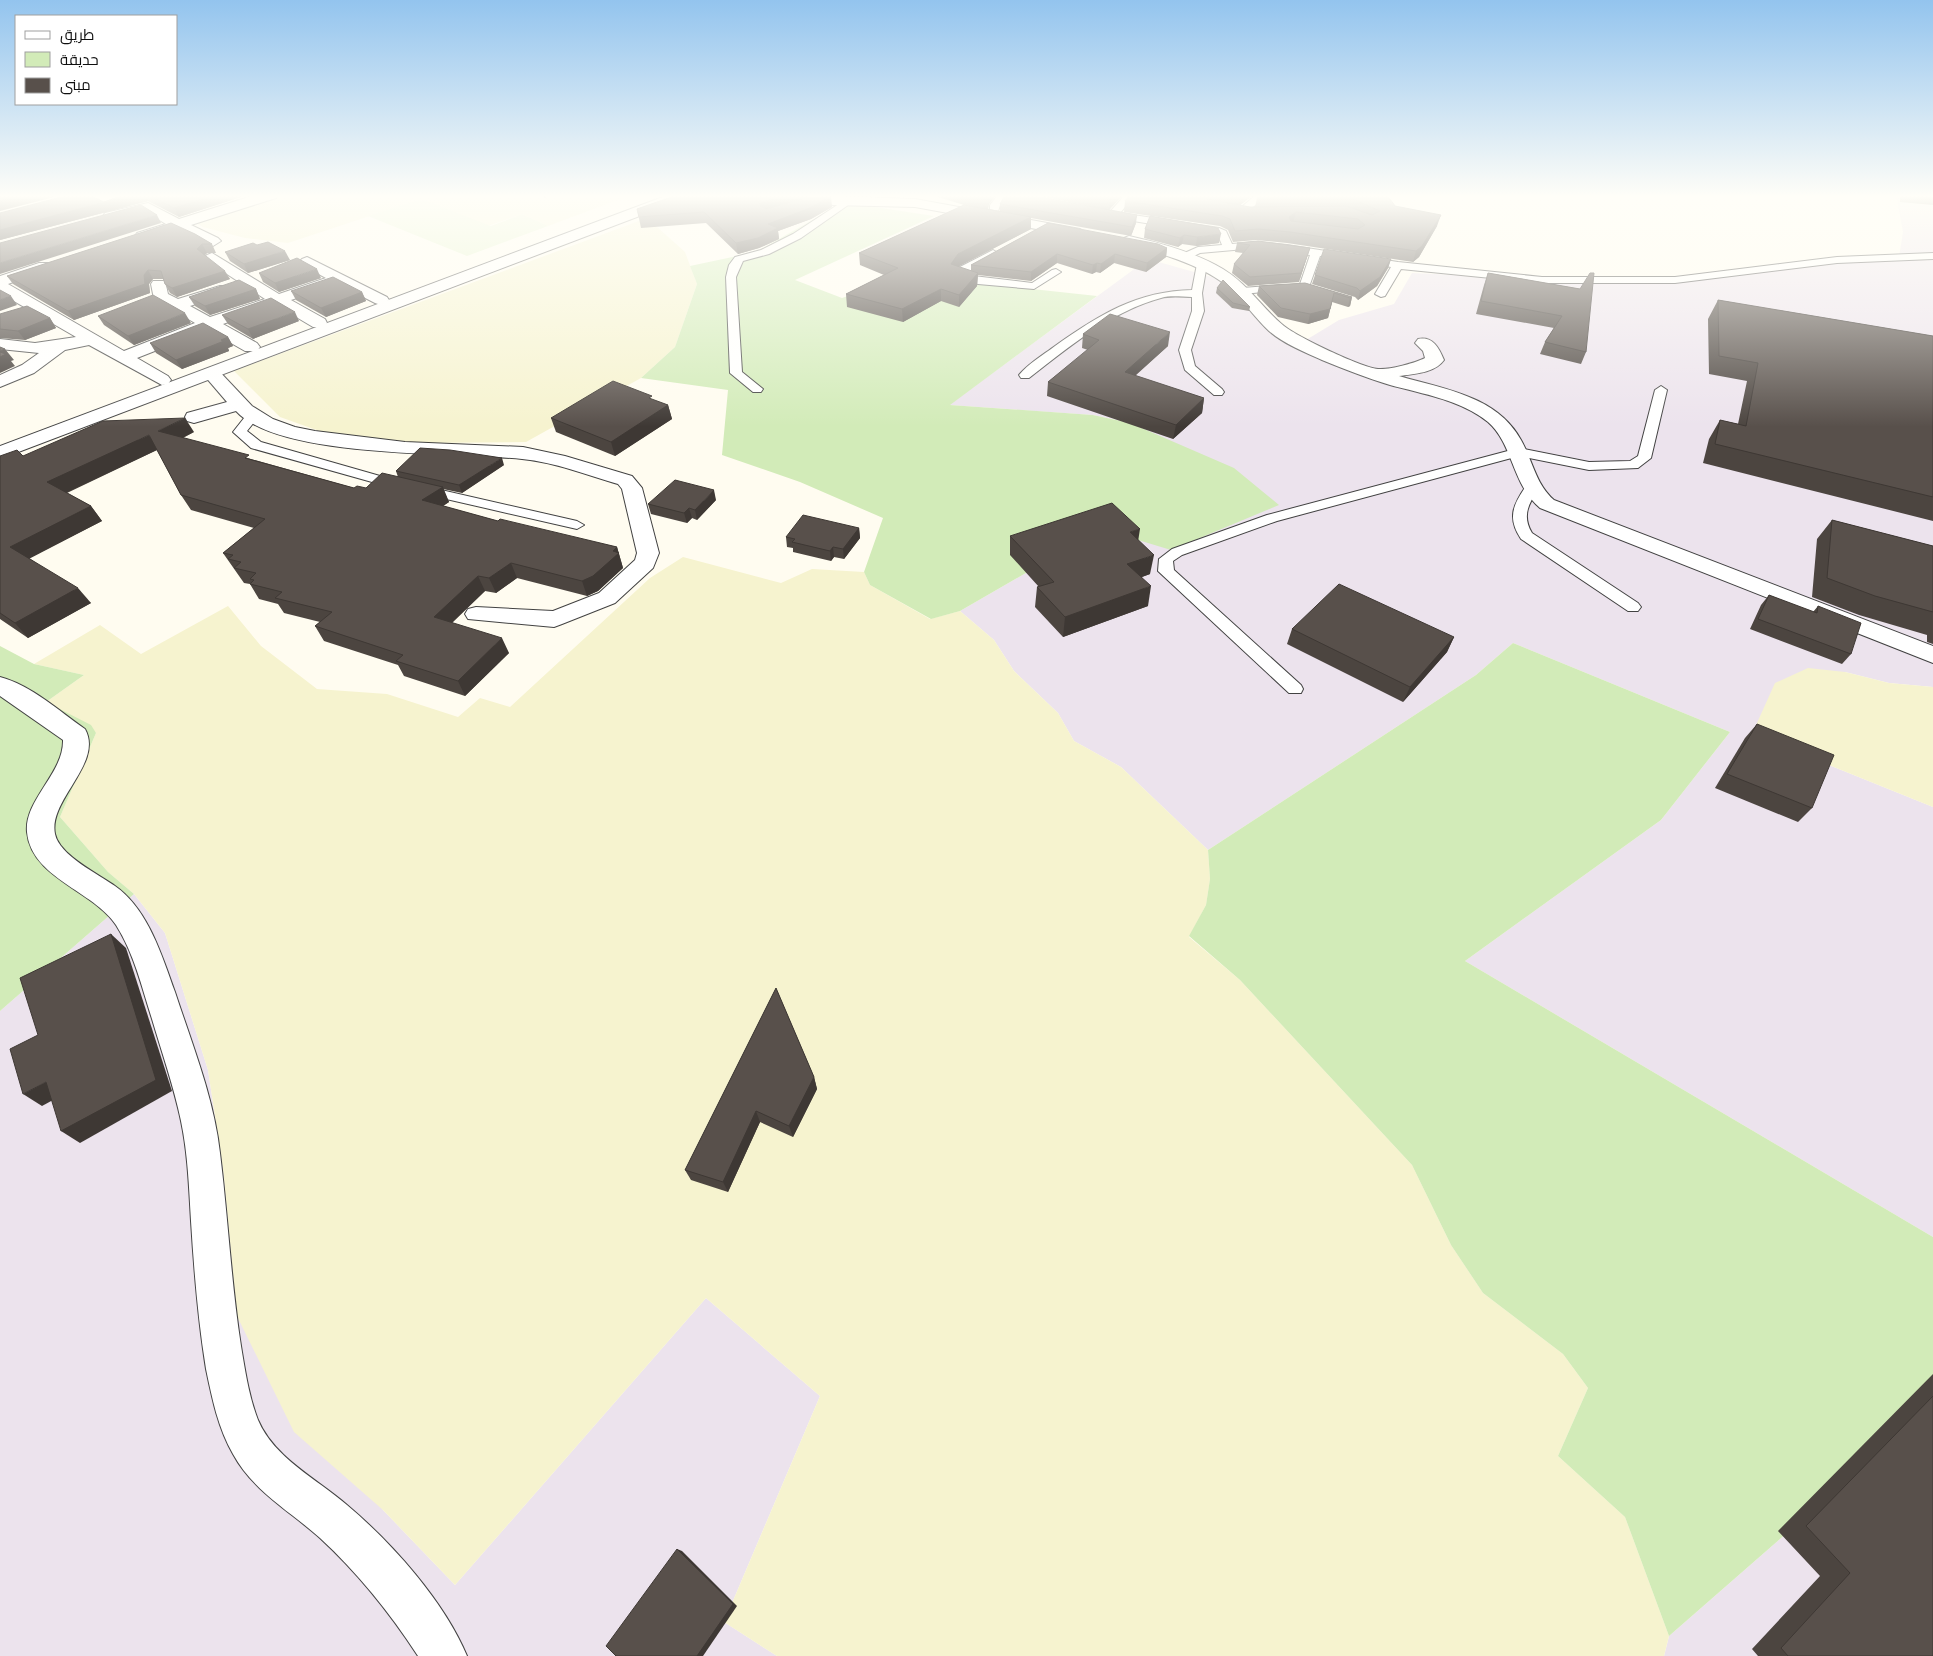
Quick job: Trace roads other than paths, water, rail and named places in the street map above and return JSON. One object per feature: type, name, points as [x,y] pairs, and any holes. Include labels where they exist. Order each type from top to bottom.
[{"type":"street","points":[[0,281],[27,272]]},
{"type":"street","points":[[233,272],[319,323]]},
{"type":"street","points":[[328,272],[381,300]]},
{"type":"street","points":[[0,437],[319,323],[451,272]]},
{"type":"street","points":[[0,452],[486,272]]},
{"type":"street","points":[[1215,272],[1234,283],[1242,291],[1272,334],[1292,339],[1377,374],[1462,401],[1483,410],[1506,429],[1518,452],[1531,489],[1547,504],[1591,523],[1681,556],[1933,655]]},
{"type":"street","points":[[176,305],[265,275]]},
{"type":"street","points":[[124,357],[207,324],[340,278]]},
{"type":"street","points":[[0,286],[25,309],[74,329],[92,330],[124,357],[162,380]]},
{"type":"street","points":[[143,303],[160,290],[176,305],[251,347]]},
{"type":"street","points":[[0,382],[28,369],[58,347],[92,330]]},
{"type":"street","points":[[1377,374],[1419,368],[1435,360],[1431,349],[1424,343]]},
{"type":"street","points":[[0,344],[32,348],[58,347]]},
{"type":"street","points":[[212,374],[246,410],[266,423],[315,437],[405,448],[523,453],[558,460],[625,480],[632,488],[648,553],[644,563],[607,598],[554,618],[476,614]]},
{"type":"street","points":[[194,417],[246,410]]},
{"type":"street","points":[[0,685],[76,736],[77,741],[72,758],[42,817],[41,837],[52,856],[118,905],[133,927],[152,975],[192,1096],[202,1148],[216,1313],[236,1409],[248,1440],[265,1463],[343,1530],[404,1597],[444,1656]]},
{"type":"lane","points":[[732,272],[731,278],[736,373],[757,389]]},
{"type":"lane","points":[[961,272],[958,276],[978,282],[1034,286],[1056,272]]},
{"type":"lane","points":[[1194,272],[1198,311],[1185,350],[1189,367],[1218,392]]},
{"type":"lane","points":[[1242,291],[1308,288],[1311,272]]},
{"type":"lane","points":[[1381,294],[1394,272]]},
{"type":"lane","points":[[1468,272],[1542,280],[1675,280],[1738,272]]},
{"type":"lane","points":[[1025,375],[1054,353],[1126,306],[1161,295],[1197,293]]},
{"type":"lane","points":[[1295,689],[1166,571],[1166,559],[1177,552],[1272,518],[1518,452],[1589,466],[1633,465],[1644,458],[1661,390]]},
{"type":"lane","points":[[246,410],[240,432],[256,444],[376,479],[577,525]]},
{"type":"lane","points":[[1531,489],[1518,510],[1518,522],[1526,536],[1633,607]]}]
